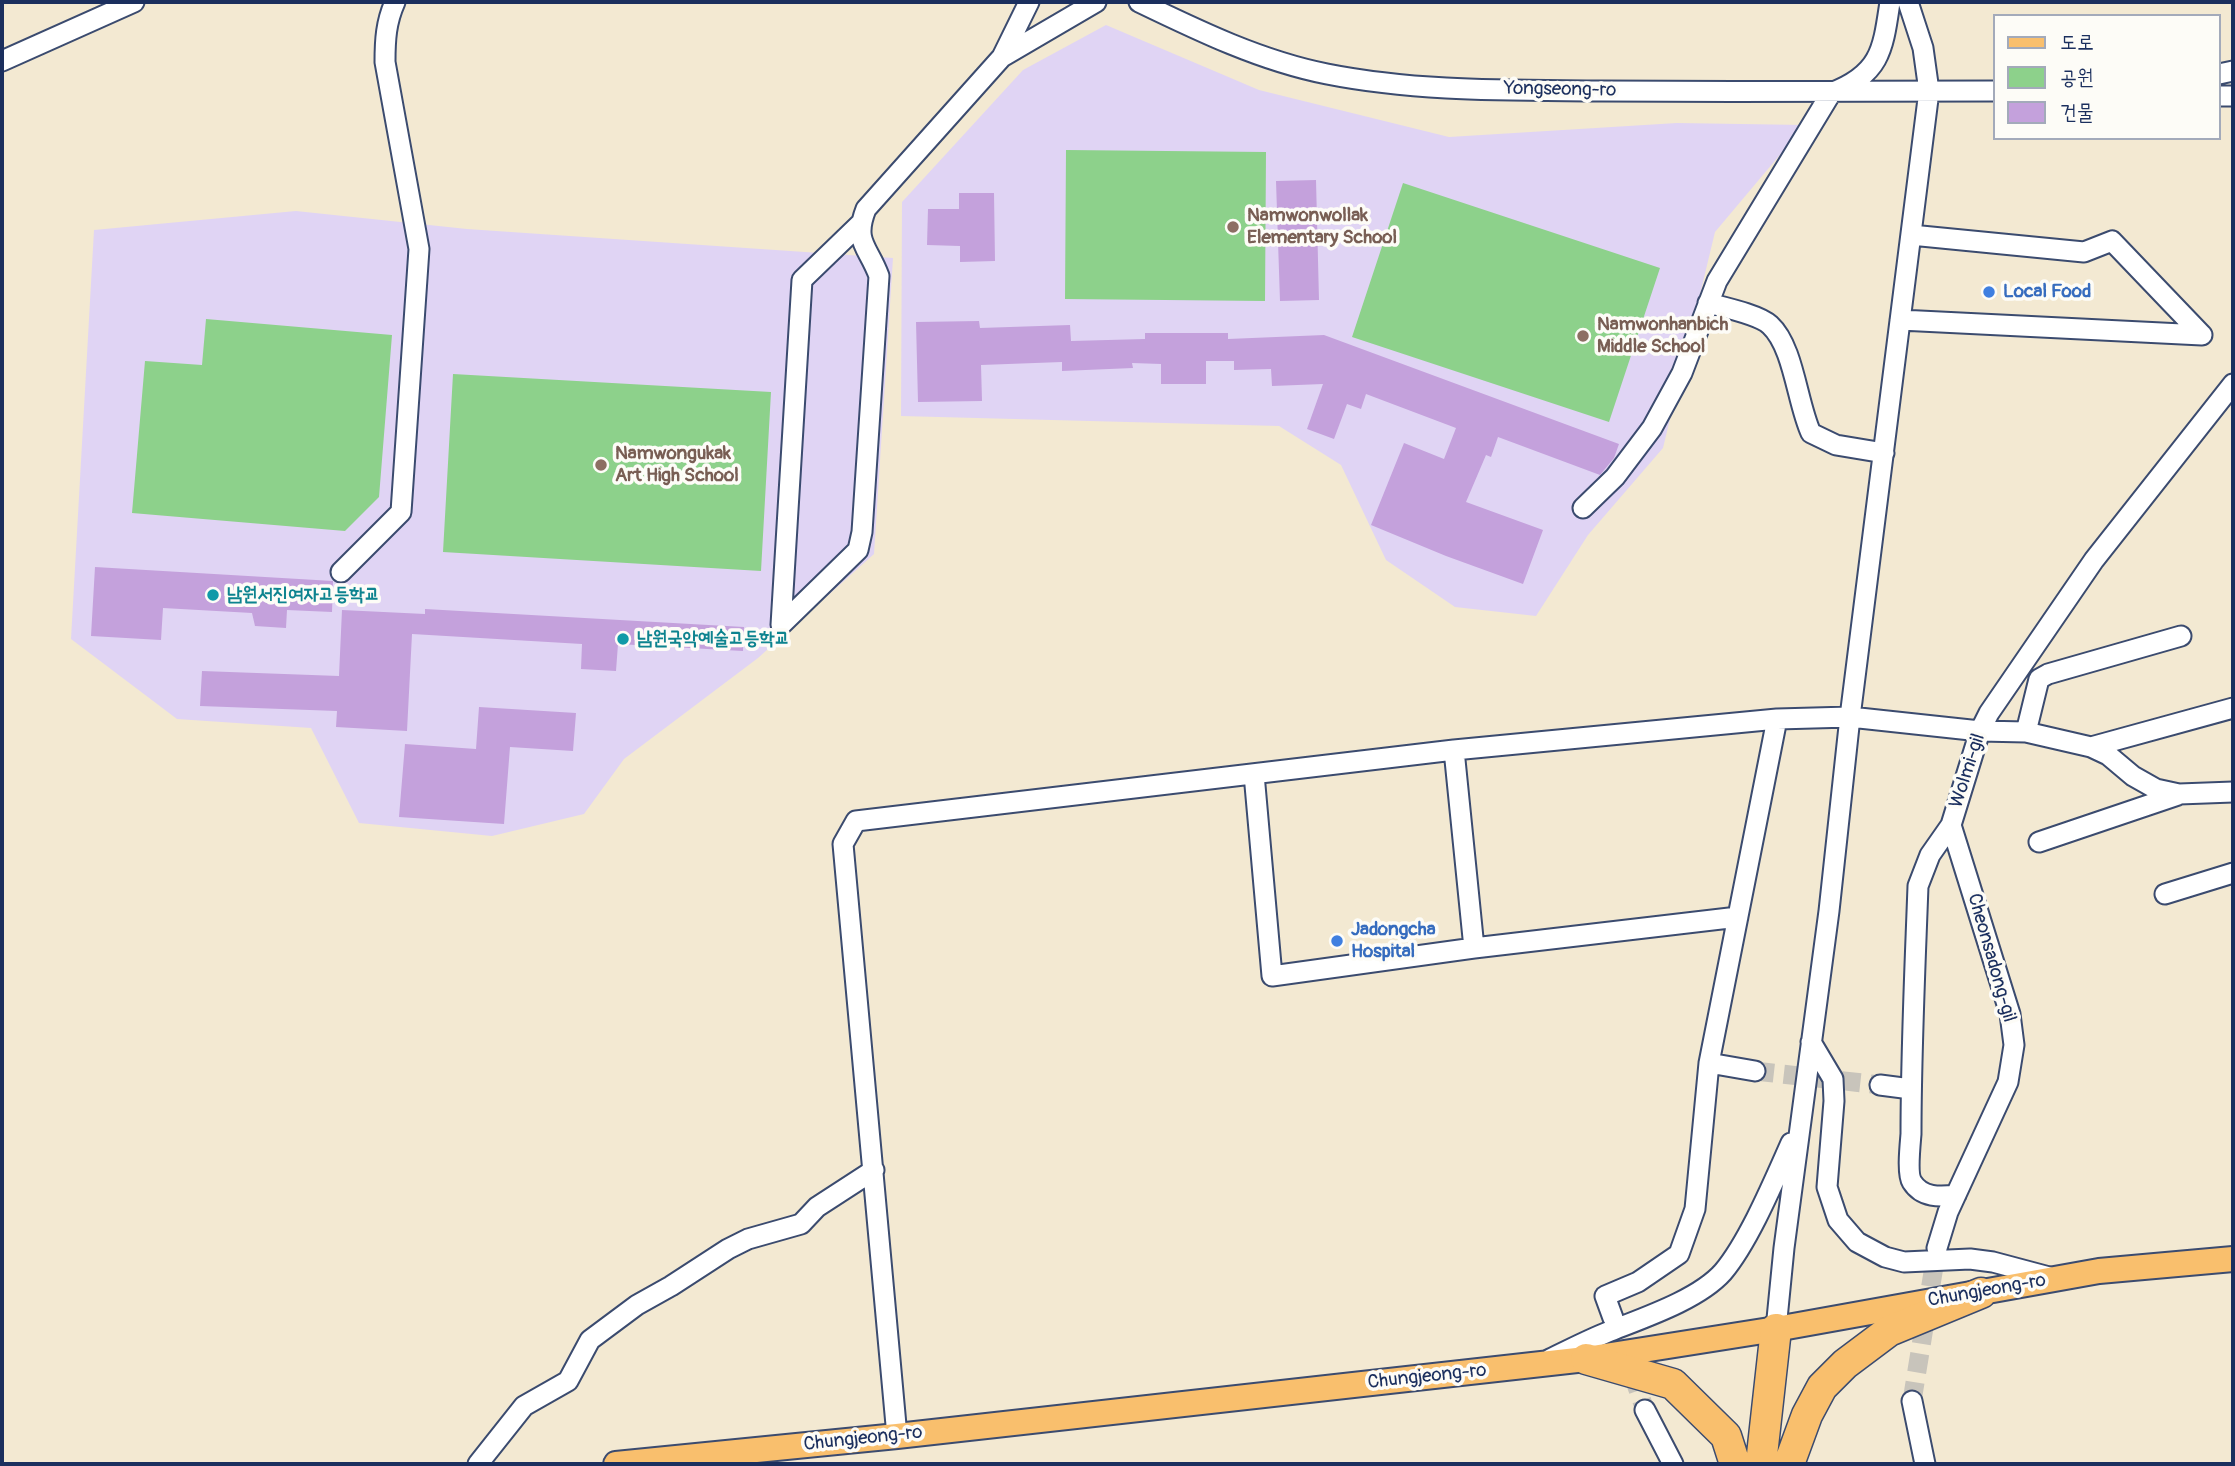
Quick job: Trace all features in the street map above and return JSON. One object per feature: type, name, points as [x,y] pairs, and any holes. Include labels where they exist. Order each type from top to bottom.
[{"type":"highway","points":[[1789,1464],[1807,1415],[1822,1387],[1845,1364],[1889,1331],[1981,1293]]},
{"type":"highway","points":[[1761,1464],[1776,1329]]},
{"type":"highway","points":[[1771,1464],[1776,1329]]},
{"type":"highway","points":[[1586,1359],[1673,1384],[1726,1436],[1735,1464]]},
{"type":"main road","name":"Chungjeong-ro","points":[[616,1464],[897,1436],[1586,1359],[1776,1329],[2099,1271],[2233,1259]]},
{"type":"street","points":[[2,61],[134,2]]},
{"type":"street","points":[[341,572],[401,512],[419,249],[385,62],[384,39],[388,18],[395,2]]},
{"type":"street","points":[[860,224],[802,280],[781,625],[858,550],[862,532],[879,276],[860,239],[860,224],[866,209],[1002,57],[1029,2]]},
{"type":"street","points":[[1002,57],[1096,2]]},
{"type":"street","name":"Yongseong-ro","points":[[1139,2],[1266,58],[1325,74],[1402,87],[1832,93],[1994,90]]},
{"type":"street","points":[[1583,508],[1615,477],[1652,428],[1682,373],[1717,281],[1832,93],[1853,84],[1874,63],[1883,45],[1890,2]]},
{"type":"street","points":[[1776,1329],[1929,91],[1923,48],[1908,2]]},
{"type":"street","points":[[1900,320],[2202,335],[2112,241],[2084,253],[1911,235]]},
{"type":"street","points":[[1708,303],[1770,324],[1788,353],[1803,417],[1811,433],[1836,445],[1884,453]]},
{"type":"street","name":"Wolmi-gil","points":[[1955,1195],[1927,1195],[1920,1192],[1910,1180],[1918,886],[1930,855],[1951,824],[1980,731],[2094,560],[2233,384]]},
{"type":"street","points":[[2026,732],[2039,679],[2048,674],[2181,636]]},
{"type":"street","points":[[2091,747],[2233,708]]},
{"type":"street","points":[[897,1436],[843,844],[856,821],[1454,750],[1777,719],[1850,717],[1980,731],[2026,732],[2091,747],[2108,755],[2133,776],[2155,789],[2179,794],[2233,792]]},
{"type":"street","points":[[1613,1318],[1605,1296],[1638,1282],[1679,1254],[1695,1209],[1709,1063],[1777,719]]},
{"type":"street","points":[[1454,750],[1474,948]]},
{"type":"street","points":[[1254,774],[1272,976],[1474,948],[1738,917]]},
{"type":"street","points":[[2039,842],[2179,794]]},
{"type":"street","name":"Cheonsadong-gil","points":[[1937,1248],[1955,1195],[2008,1082],[2014,1045],[2010,1014],[1951,824]]},
{"type":"street","points":[[2165,894],[2233,873]]},
{"type":"street","points":[[1811,1042],[1833,1079],[1835,1101],[1827,1187],[1838,1220],[1857,1242],[1885,1257],[1904,1262],[1970,1259],[1993,1262],[2057,1279]]},
{"type":"street","points":[[1709,1063],[1755,1071]]},
{"type":"street","points":[[1880,1085],[1911,1089]]},
{"type":"street","points":[[1540,1364],[1583,1342],[1671,1306],[1706,1286],[1722,1273],[1746,1236],[1801,1119]]},
{"type":"street","points":[[478,1464],[524,1406],[568,1381],[590,1340],[637,1305],[727,1249],[748,1239],[801,1224],[817,1207],[874,1170]]},
{"type":"street","points":[[1912,1401],[1925,1464]]},
{"type":"street","points":[[1645,1410],[1673,1464]]},
{"type":"shaded area","points":[[1106,25],[1259,90],[1449,137],[1677,123],[1805,125],[1715,232],[1663,448],[1588,535],[1536,616],[1455,607],[1386,560],[1341,465],[1279,426],[901,416],[902,202],[1023,70]]},
{"type":"shaded area","points":[[296,211],[467,229],[893,258],[874,554],[758,658],[624,759],[584,814],[492,836],[359,823],[311,728],[177,719],[71,639],[94,230]]},
{"type":"green space","points":[[1066,150],[1266,152],[1265,301],[1065,299]]},
{"type":"green space","points":[[1403,183],[1660,268],[1609,422],[1352,337]]},
{"type":"green space","points":[[206,319],[392,335],[379,497],[345,531],[132,513],[145,361],[202,365]]},
{"type":"green space","points":[[453,374],[771,392],[761,571],[443,552]]},
{"type":"building","points":[[1316,180],[1319,300],[1280,301],[1276,181]]},
{"type":"building","points":[[959,193],[994,193],[995,261],[960,262],[960,246],[927,245],[928,209],[959,209]]},
{"type":"building","points":[[979,321],[980,328],[1070,325],[1071,341],[1145,339],[1145,333],[1228,333],[1228,339],[1324,335],[1619,444],[1614,458],[1600,475],[1498,437],[1491,457],[1486,455],[1466,502],[1543,530],[1523,584],[1371,525],[1404,443],[1444,459],[1456,428],[1366,394],[1361,409],[1347,404],[1334,439],[1307,429],[1323,384],[1272,386],[1271,369],[1234,370],[1234,361],[1206,361],[1206,384],[1161,384],[1161,364],[1132,363],[1133,368],[1062,371],[1062,362],[981,365],[982,401],[918,402],[916,322]]},
{"type":"building","name":"남원서진여자고등학교","points":[[95,567],[333,581],[332,612],[287,610],[286,628],[255,626],[252,613],[163,608],[161,640],[91,636]]},
{"type":"building","points":[[425,609],[744,627],[743,651],[618,644],[616,671],[581,669],[582,644],[412,634],[407,731],[336,727],[337,711],[200,706],[202,671],[339,676],[342,610],[425,614]]},
{"type":"building","points":[[479,707],[576,713],[573,751],[510,747],[504,824],[399,817],[405,744],[476,749]]},
{"type":"tunnel","points":[[1755,1071],[1880,1085]]},
{"type":"tunnel","points":[[1912,1401],[1937,1248]]},
{"type":"tunnel","points":[[1613,1318],[1645,1410]]},
{"type":"place","name":"Namwonwollak Elementary School","points":[[1233,227]]},
{"type":"place","name":"Local Food","points":[[1989,292]]},
{"type":"place","name":"Namwonhanbich Middle School","points":[[1583,336]]},
{"type":"place","name":"Namwongukak Art High School","points":[[601,465]]},
{"type":"place","name":"남원서진여자고등학교","points":[[213,595]]},
{"type":"place","name":"남원국악예술고등학교","points":[[623,639]]},
{"type":"place","name":"Jadongcha Hospital","points":[[1337,941]]}]
